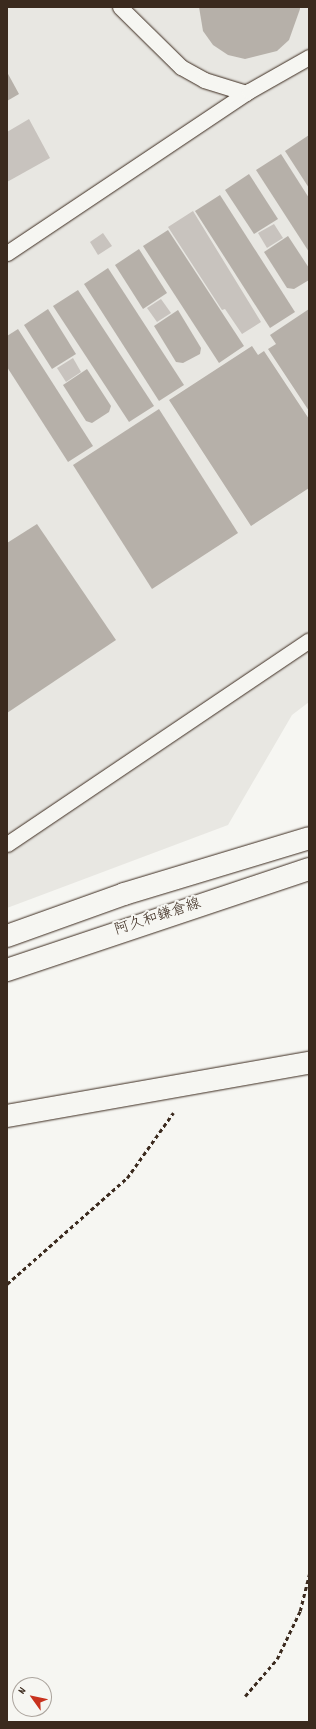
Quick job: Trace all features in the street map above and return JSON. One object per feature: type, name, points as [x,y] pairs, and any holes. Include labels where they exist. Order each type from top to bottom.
[{"type":"main road","points":[[7,936],[124,894],[309,838]]},
{"type":"main road","name":"阿久和鎌倉線","points":[[7,970],[309,869]]},
{"type":"main road","points":[[7,1116],[196,1081],[309,1063]]},
{"type":"lane","points":[[120,7],[180,67],[204,80],[246,93]]},
{"type":"lane","points":[[7,253],[246,93],[309,57]]},
{"type":"lane","points":[[7,844],[309,640]]},
{"type":"path","points":[[7,1284],[127,1178],[196,1081]]},
{"type":"path","points":[[245,1696],[277,1659],[300,1611],[309,1574]]},
{"type":"shaded area","points":[[7,7],[309,7],[309,702],[292,715],[228,825],[7,908]]},
{"type":"shaded area","points":[[199,7],[300,7],[300,9],[289,40],[277,51],[245,59],[228,55],[213,45],[203,31]]},
{"type":"shaded area","points":[[7,72],[19,94],[7,101]]},
{"type":"shaded area","points":[[309,135],[309,188],[285,151]]},
{"type":"shaded area","points":[[281,154],[309,198],[309,252],[256,170]]},
{"type":"shaded area","points":[[249,174],[278,219],[254,234],[225,190]]},
{"type":"shaded area","points":[[220,195],[295,312],[270,328],[195,211]]},
{"type":"shaded area","points":[[168,230],[244,346],[219,363],[143,246]]},
{"type":"shaded area","points":[[288,236],[309,268],[309,280],[294,289],[287,288],[264,252]]},
{"type":"shaded area","points":[[139,249],[167,293],[143,309],[115,265]]},
{"type":"shaded area","points":[[108,268],[184,385],[159,401],[84,284]]},
{"type":"shaded area","points":[[78,290],[154,406],[129,422],[53,306]]},
{"type":"shaded area","points":[[48,309],[76,354],[52,369],[24,325]]},
{"type":"shaded area","points":[[309,309],[309,411],[268,349],[276,344],[270,335]]},
{"type":"shaded area","points":[[178,310],[201,348],[200,354],[183,363],[176,362],[154,326]]},
{"type":"shaded area","points":[[18,329],[93,446],[68,462],[7,367],[7,336]]},
{"type":"shaded area","points":[[252,346],[258,355],[264,351],[309,419],[309,488],[251,526],[169,400]]},
{"type":"shaded area","points":[[87,369],[111,406],[109,412],[92,423],[86,421],[63,385]]},
{"type":"shaded area","points":[[159,409],[238,533],[152,589],[73,465]]},
{"type":"shaded area","points":[[37,524],[116,640],[7,713],[7,543]]},
{"type":"building","points":[[29,119],[50,158],[7,182],[7,132]]},
{"type":"building","points":[[193,211],[261,322],[242,334],[225,309],[222,310],[168,227]]},
{"type":"building","points":[[274,224],[283,238],[267,248],[258,233]]},
{"type":"building","points":[[103,233],[112,246],[98,255],[90,242]]},
{"type":"building","points":[[161,299],[171,313],[157,322],[147,308]]},
{"type":"building","points":[[73,358],[81,372],[66,382],[57,368]]}]
